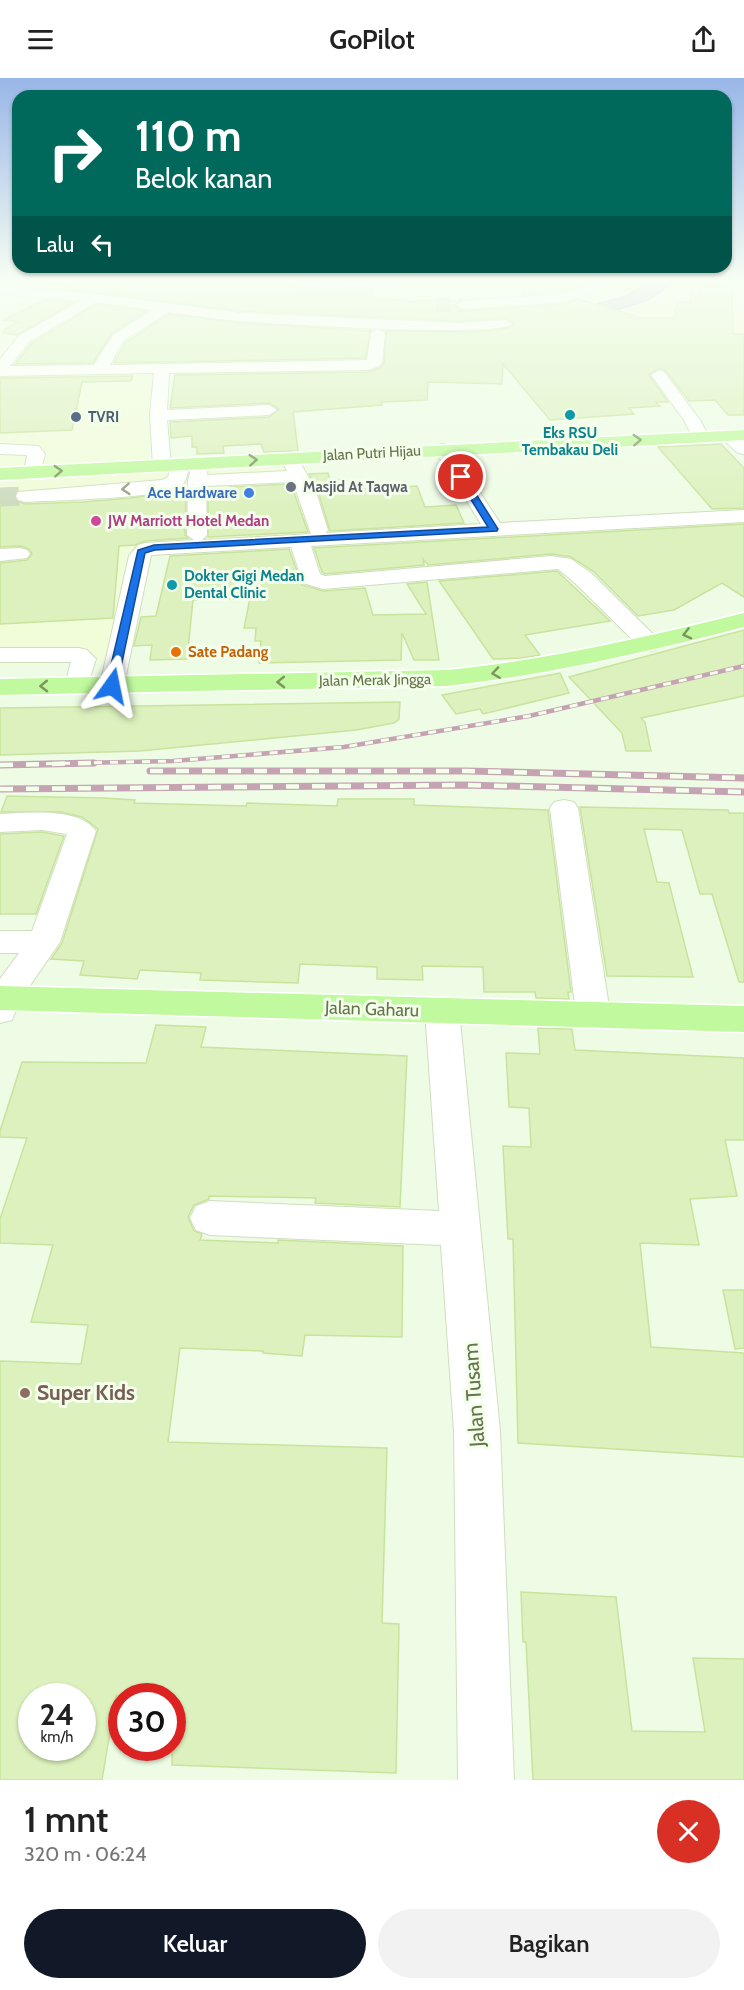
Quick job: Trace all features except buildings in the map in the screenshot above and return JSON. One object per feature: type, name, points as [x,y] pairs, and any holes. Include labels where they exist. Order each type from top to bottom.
[{"type":"main road","name":"Jalan Putri Hijau","points":[[0,474],[184,469],[289,458],[736,436]]},
{"type":"main road","name":"Jalan Merak Jingga","points":[[0,687],[447,678],[491,674],[580,660],[744,620]]},
{"type":"main road","name":"Jalan Gaharu","points":[[1,1002],[593,1013],[744,1019]]},
{"type":"street","points":[[100,369],[104,360]]},
{"type":"street","points":[[0,370],[162,368],[256,360]]},
{"type":"street","points":[[344,360],[368,365],[374,363],[374,360]]},
{"type":"street","points":[[162,368],[158,415],[184,469],[197,535]]},
{"type":"street","points":[[659,375],[692,420],[700,437]]},
{"type":"street","points":[[158,415],[270,410]]},
{"type":"street","points":[[736,436],[744,449]]},
{"type":"street","points":[[0,449],[33,450],[36,454],[33,472]]},
{"type":"street","points":[[443,449],[494,529]]},
{"type":"street","points":[[289,458],[306,489],[311,578],[323,583],[551,562],[564,564],[582,578],[650,644]]},
{"type":"street","points":[[184,469],[299,476]]},
{"type":"street","points":[[25,496],[172,484],[184,469]]},
{"type":"street","points":[[112,686],[141,552],[154,548],[308,535],[494,529],[744,516]]},
{"type":"street","points":[[0,655],[79,655],[84,659],[77,685]]},
{"type":"street","points":[[564,808],[593,1013]]},
{"type":"street","points":[[0,823],[64,824],[77,826],[81,831],[54,918],[44,942],[1,1002]]},
{"type":"street","points":[[0,942],[44,942]]},
{"type":"street","name":"Jalan Tusam","points":[[442,1011],[462,1229],[477,1431],[486,1780]]},
{"type":"street","points":[[210,1218],[462,1229]]},
{"type":"shaded area","points":[[642,360],[744,360],[744,374],[651,374]]},
{"type":"shaded area","name":"TVRI","points":[[156,369],[147,461],[0,468],[0,372]]},
{"type":"shaded area","points":[[304,462],[324,538],[128,550],[107,661],[0,667],[0,480]]},
{"type":"tunnel","points":[[0,497],[25,496]]},
{"type":"railway","points":[[30,764],[173,761],[344,747],[529,716],[744,666]]},
{"type":"railway","points":[[0,765],[94,763]]},
{"type":"railway","points":[[150,771],[467,771],[744,778]]},
{"type":"railway","points":[[0,789],[465,785],[744,792]]},
{"type":"place","name":"Eks RSU Tembakau Deli","points":[[570,415]]},
{"type":"place","name":"TVRI","points":[[76,417]]},
{"type":"place","name":"Masjid At Taqwa","points":[[291,487]]},
{"type":"place","name":"Ace Hardware","points":[[249,493]]},
{"type":"place","name":"JW Marriott Hotel Medan","points":[[96,521]]},
{"type":"place","name":"Dokter Gigi Medan Dental Clinic","points":[[172,585]]},
{"type":"place","name":"Sate Padang","points":[[176,652]]},
{"type":"place","name":"Super Kids","points":[[25,1393]]},
{"type":"route","points":[[112,686],[139,556],[146,549],[494,529],[461,477]]}]
